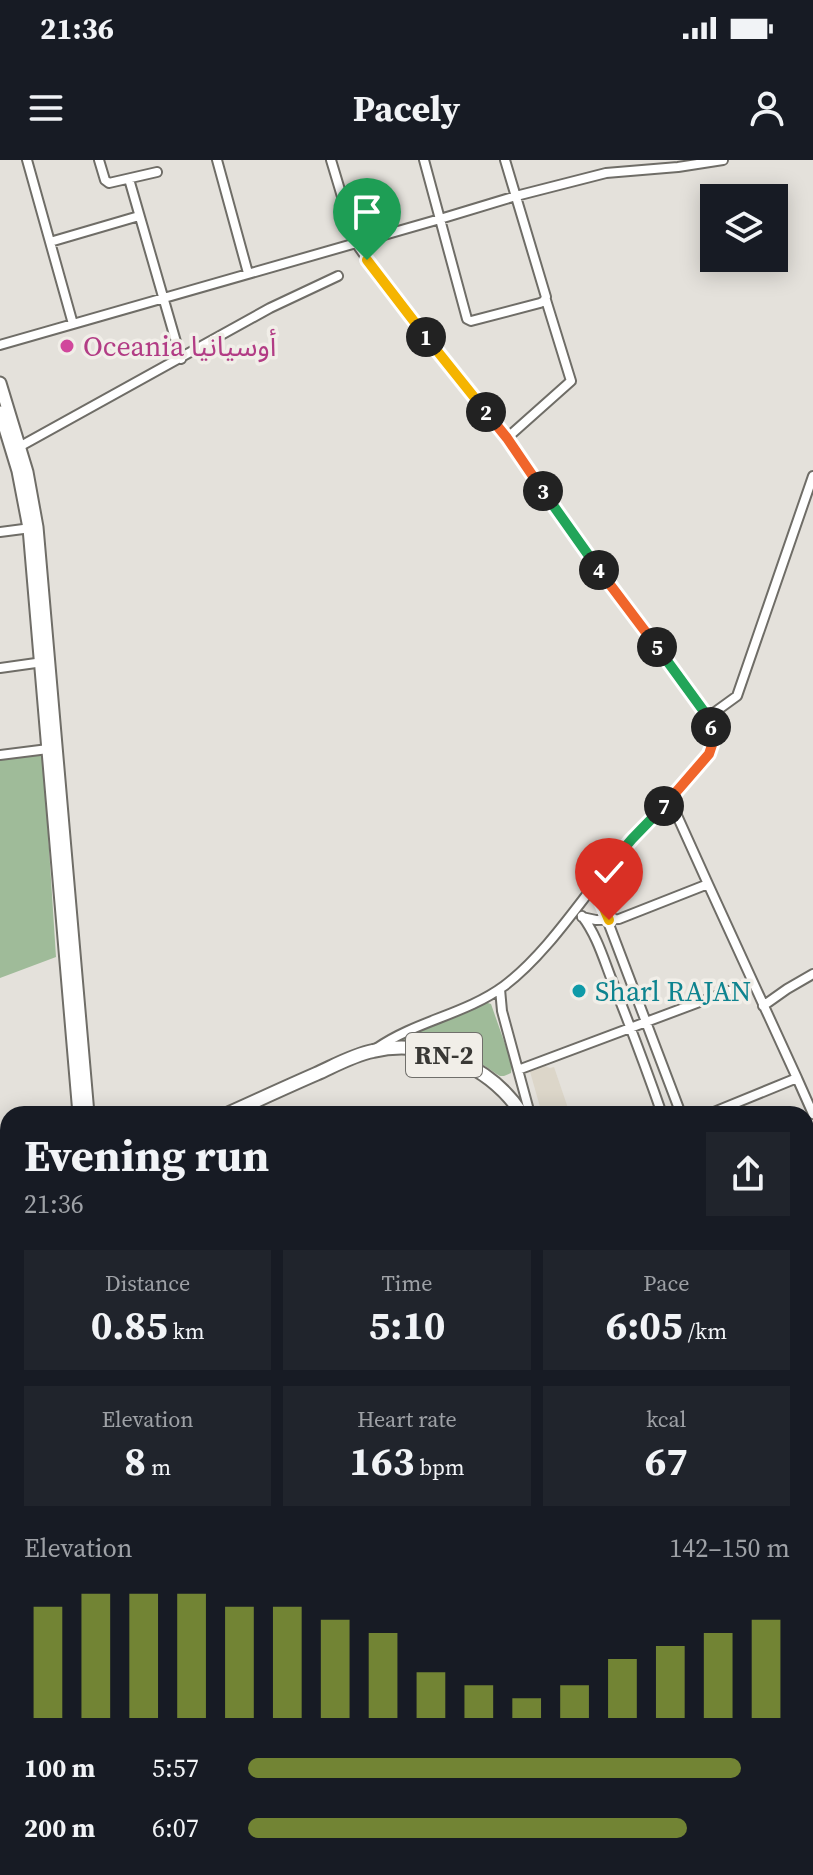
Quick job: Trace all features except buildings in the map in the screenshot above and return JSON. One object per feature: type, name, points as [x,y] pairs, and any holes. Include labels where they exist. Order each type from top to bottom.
[{"type":"main road","points":[[0,383],[31,491],[48,749],[87,1106]]},
{"type":"main road","points":[[0,412],[33,528]]},
{"type":"main road","points":[[44,662],[69,948],[79,1106]]},
{"type":"main road","name":"RN-2","points":[[245,1106],[346,1060],[374,1050],[404,1049],[423,1050],[459,1060],[491,1079],[516,1106]]},
{"type":"street","points":[[27,160],[73,324]]},
{"type":"street","points":[[99,160],[107,182],[111,183],[157,172]]},
{"type":"street","points":[[217,160],[248,273]]},
{"type":"street","points":[[331,160],[356,243],[386,286],[507,438],[569,530],[708,717],[712,733],[709,754],[594,885],[578,914],[521,973],[470,1005],[412,1028],[374,1050]]},
{"type":"street","points":[[424,160],[469,321],[546,300]]},
{"type":"street","points":[[505,160],[571,381],[507,438]]},
{"type":"street","points":[[0,345],[609,172],[723,160]]},
{"type":"street","points":[[129,179],[181,359]]},
{"type":"street","points":[[50,242],[139,216]]},
{"type":"street","points":[[19,447],[270,308],[338,276]]},
{"type":"street","points":[[708,717],[737,696],[813,476]]},
{"type":"street","points":[[0,532],[33,528]]},
{"type":"street","points":[[0,668],[44,662]]},
{"type":"street","points":[[0,755],[48,749]]},
{"type":"street","points":[[670,800],[809,1106]]},
{"type":"street","points":[[578,914],[619,919],[708,884]]},
{"type":"street","points":[[594,885],[678,1106]]},
{"type":"street","points":[[578,914],[593,932],[659,1106]]},
{"type":"street","points":[[763,1006],[813,974]]},
{"type":"street","points":[[518,1070],[753,982]]},
{"type":"street","points":[[500,989],[502,1011],[528,1106]]},
{"type":"street","points":[[729,1106],[797,1078]]},
{"type":"shaded area","points":[[539,1064],[554,1067],[567,1106],[540,1106],[529,1068]]},
{"type":"green space","points":[[43,755],[56,957],[0,978],[0,760]]},
{"type":"green space","points":[[485,1002],[491,1004],[512,1064],[511,1073],[500,1076],[455,1052],[403,1040],[403,1035]]},
{"type":"place","name":"Oceania أوسيانيا","points":[[67,346]]},
{"type":"place","name":"Sharl RAJAN","points":[[579,991]]},
{"type":"route","points":[[367,260],[507,438],[569,530],[708,717],[712,745],[704,762],[594,885],[609,920]]}]
